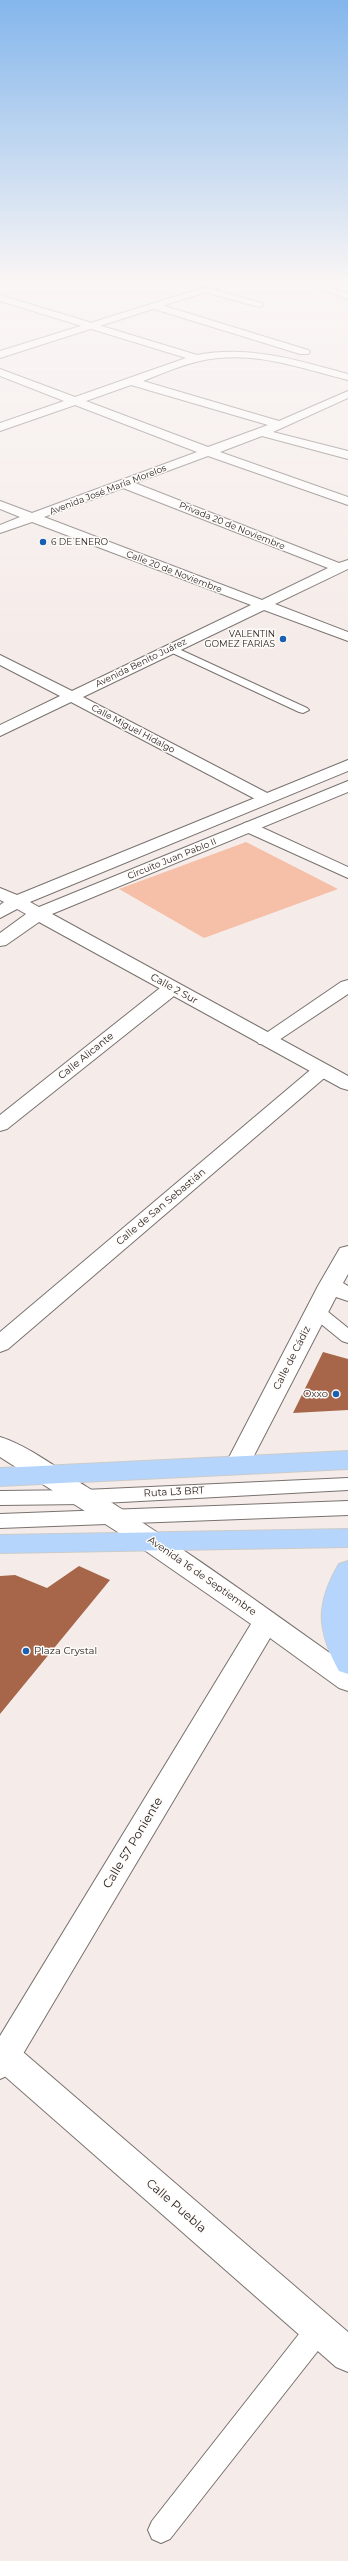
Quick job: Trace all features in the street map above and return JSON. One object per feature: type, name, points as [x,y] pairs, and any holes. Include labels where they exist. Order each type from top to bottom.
[{"type":"main road","points":[[0,1477],[52,1476],[348,1460]]},
{"type":"main road","points":[[0,1544],[157,1543],[348,1538]]},
{"type":"main road","points":[[348,1571],[338,1586],[332,1618],[340,1650],[348,1664]]},
{"type":"street","points":[[0,427],[77,402]]},
{"type":"street","points":[[80,402],[209,452],[348,501]]},
{"type":"street","points":[[199,402],[280,426]]},
{"type":"street","name":"Avenida José María Morelos","points":[[0,529],[34,518],[280,426],[332,402]]},
{"type":"street","points":[[261,432],[348,455]]},
{"type":"street","name":"Privada 20 de Noviembre","points":[[125,484],[344,566]]},
{"type":"street","name":"Calle 20 de Noviembre","points":[[0,505],[262,606],[348,637]]},
{"type":"street","name":"Avenida Benito Juárez","points":[[0,731],[170,648],[262,606],[344,566]]},
{"type":"street","name":"Calle Miguel Hidalgo","points":[[0,659],[265,798]]},
{"type":"street","name":"Circuito Juan Pablo II","points":[[0,913],[8,898],[348,765]]},
{"type":"street","name":"Circuito Juan Pablo II","points":[[0,941],[38,914],[348,786]]},
{"type":"street","points":[[250,827],[348,873]]},
{"type":"street","name":"Calle 2 Sur","points":[[8,898],[348,1084]]},
{"type":"street","points":[[266,1040],[348,986]]},
{"type":"street","name":"Calle Alicante","points":[[0,1125],[172,988]]},
{"type":"street","name":"Calle de San Sebastián","points":[[0,1344],[322,1070]]},
{"type":"street","name":"Calle de Cádiz","points":[[237,1465],[316,1311],[339,1290],[348,1253]]},
{"type":"street","name":"Avenida 16 de Septiembre","points":[[0,1446],[52,1476],[114,1517],[157,1543],[348,1680]]},
{"type":"street","name":"Calle 57 Poniente","points":[[2,2060],[266,1621]]},
{"type":"street","name":"Calle Puebla","points":[[2,2060],[348,2355]]},
{"type":"lane","points":[[170,648],[302,710]]},
{"type":"lane","points":[[316,1311],[348,1337]]},
{"type":"lane","name":"Ruta L3 BRT","points":[[0,1498],[84,1497],[348,1484]]},
{"type":"lane","points":[[0,1522],[348,1508]]},
{"type":"lane","points":[[161,2530],[319,2330]]},
{"type":"shaded area","points":[[246,842],[338,889],[204,938],[119,889]]},
{"type":"building","points":[[323,1352],[348,1359],[348,1410],[293,1413]]},
{"type":"building","name":"Plaza Crystal","points":[[79,1566],[110,1580],[0,1714],[0,1576],[15,1575],[47,1588]]},
{"type":"place","name":"6 DE ENERO","points":[[43,542]]},
{"type":"place","name":"VALENTIN GOMEZ FARIAS","points":[[283,639]]},
{"type":"place","name":"Oxxo","points":[[336,1394]]},
{"type":"place","name":"Plaza Crystal","points":[[26,1651]]}]
